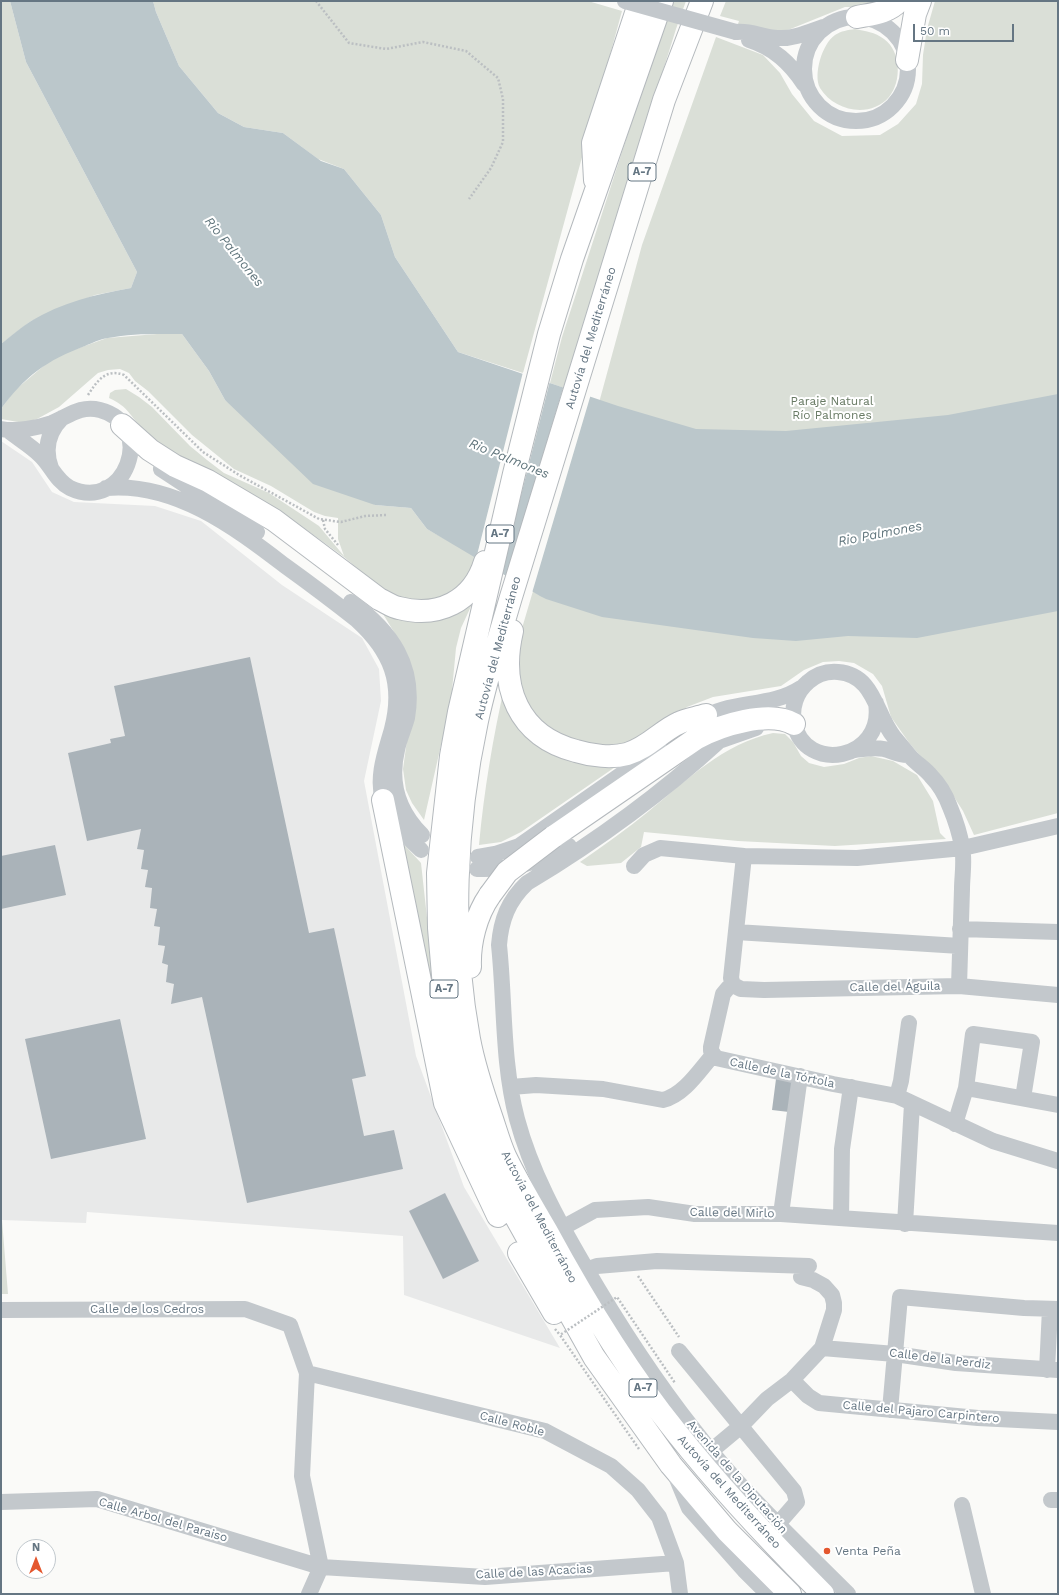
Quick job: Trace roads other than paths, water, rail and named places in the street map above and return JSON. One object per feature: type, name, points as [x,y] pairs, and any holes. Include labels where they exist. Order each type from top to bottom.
[{"type":"highway","points":[[596,189],[593,144],[640,1]]},
{"type":"highway","points":[[629,95],[630,62],[649,1]]},
{"type":"highway","points":[[126,433],[175,466],[208,481],[274,520],[379,598],[397,608],[419,612],[440,610],[480,590],[482,571],[498,507],[514,474],[549,334],[596,189],[662,1]]},
{"type":"highway","name":"Autovía del Mediterráneo","points":[[702,1],[686,39],[662,107],[590,345],[511,596],[488,677],[476,724],[462,832],[458,890],[458,936],[469,1040],[485,1098],[504,1154],[575,1284],[635,1376],[675,1432],[720,1486],[823,1594]]},
{"type":"highway","points":[[686,39],[709,1]]},
{"type":"highway","points":[[857,17],[880,13],[895,6],[899,1]]},
{"type":"highway","points":[[907,60],[915,14],[920,1]]},
{"type":"highway","name":"Autovía del Mediterráneo","points":[[480,590],[451,756],[438,873],[439,928],[444,987],[453,1045],[466,1098],[483,1148],[504,1196],[594,1357],[672,1465],[727,1530],[790,1594]]},
{"type":"highway","points":[[511,596],[515,617],[509,646],[508,681],[518,707],[533,730],[558,746],[592,756],[626,754],[641,749],[680,722],[706,715]]},
{"type":"highway","points":[[469,1040],[476,1023],[471,989],[470,958],[473,936],[479,916],[490,895],[507,872],[553,837],[697,738],[711,730],[747,721],[770,719],[785,719],[796,729]]},
{"type":"highway","points":[[383,800],[445,1103],[489,1198],[537,1287],[574,1346],[594,1357]]},
{"type":"street","points":[[625,1],[736,32],[744,31],[778,38],[806,33],[846,18],[857,17],[877,21],[900,41],[907,60],[908,70],[904,90],[892,107],[875,118],[855,121],[835,117],[818,105],[791,65],[778,54],[762,44],[742,37],[736,32]]},
{"type":"street","points":[[807,88],[803,68],[808,48],[813,39],[828,25]]},
{"type":"street","points":[[85,409],[102,411],[116,419],[139,453],[244,523],[378,623],[389,636],[402,661],[408,690],[406,718],[397,750],[394,778],[395,788],[401,808],[422,843],[396,823],[383,800],[381,766],[395,708],[395,684],[388,658],[371,632],[358,620],[252,541],[196,506],[151,490],[122,487],[106,488],[93,492],[79,491],[62,482],[40,455],[5,430],[51,423],[77,410],[85,409]]},
{"type":"street","points":[[51,468],[47,454],[48,440],[54,428],[63,417]]},
{"type":"street","points":[[106,488],[121,477],[126,469],[131,451],[126,433]]},
{"type":"street","points":[[796,729],[771,726],[752,729],[719,741],[573,844],[535,863],[518,867],[477,863],[495,854],[519,846],[706,715],[744,704],[777,700],[801,688],[808,682],[824,673],[843,672],[852,675],[867,686],[886,726],[909,755],[931,776],[939,786],[950,806],[963,848],[959,986]]},
{"type":"street","points":[[801,688],[794,706],[796,729],[810,747],[818,752],[837,755],[854,750],[873,748],[883,749],[903,756],[909,755]]},
{"type":"street","points":[[854,750],[862,745],[873,730],[877,717],[876,703]]},
{"type":"street","points":[[562,1228],[527,1151],[517,1119],[511,1087],[499,945],[501,927],[515,895],[527,883],[647,802],[679,778],[719,741]]},
{"type":"street","points":[[634,866],[644,855],[660,848],[744,856],[856,858],[963,848],[1058,826]]},
{"type":"street","points":[[733,985],[731,978],[744,856]]},
{"type":"street","points":[[960,929],[1058,932]]},
{"type":"street","points":[[736,932],[960,946]]},
{"type":"street","name":"Calle del Águila","points":[[733,985],[741,989],[764,990],[959,986],[1058,996]]},
{"type":"street","name":"Calle de la Tórtola","points":[[733,985],[723,994],[711,1047],[713,1055],[720,1060],[897,1096],[993,1141],[1058,1161]]},
{"type":"street","points":[[897,1096],[901,1081],[909,1023]]},
{"type":"street","points":[[955,1124],[966,1088],[973,1034],[1032,1042],[1023,1098]]},
{"type":"street","points":[[511,1087],[536,1085],[603,1089],[663,1100],[672,1098],[679,1093],[713,1055]]},
{"type":"street","points":[[780,1214],[800,1076]]},
{"type":"street","points":[[840,1218],[842,1149],[851,1087]]},
{"type":"street","points":[[966,1088],[1058,1105]]},
{"type":"street","points":[[905,1224],[912,1104]]},
{"type":"street","name":"Calle del Mirlo","points":[[562,1228],[595,1210],[648,1207],[695,1214],[780,1214],[905,1224],[1058,1233]]},
{"type":"street","name":"Avenida de la Diputación","points":[[562,1228],[586,1270],[647,1366],[711,1451],[777,1525],[848,1594]]},
{"type":"street","points":[[586,1270],[597,1266],[657,1261],[805,1272],[813,1280],[824,1286],[832,1295],[834,1310],[822,1348],[792,1380],[767,1399],[741,1426],[711,1451]]},
{"type":"street","points":[[890,1410],[900,1297],[1024,1308],[1054,1309],[1052,1370]]},
{"type":"street","name":"Calle de los Cedros","points":[[1,1310],[245,1309],[290,1325],[307,1373]]},
{"type":"street","name":"Calle de la Perdiz","points":[[822,1348],[895,1354],[956,1363],[1052,1370]]},
{"type":"street","points":[[679,1351],[794,1491],[797,1502],[777,1525]]},
{"type":"street","points":[[307,1373],[302,1476],[321,1567],[309,1594]]},
{"type":"street","name":"Calle Roble","points":[[307,1373],[545,1431],[611,1466],[638,1490],[659,1517],[676,1563],[680,1594]]},
{"type":"street","name":"Calle del Pajaro Carpintero","points":[[792,1380],[808,1396],[819,1403],[978,1418],[1058,1422]]},
{"type":"street","points":[[672,1465],[689,1508],[768,1594]]},
{"type":"street","name":"Calle Arbol del Paraiso","points":[[1,1502],[97,1499],[321,1567]]},
{"type":"street","points":[[962,1505],[983,1594]]},
{"type":"street","name":"Calle de las Acacias","points":[[321,1567],[485,1577],[676,1563]]},
{"type":"water","name":"Rio Palmones","points":[[10,1],[153,1],[156,12],[179,66],[218,113],[244,127],[283,133],[321,161],[344,169],[381,215],[395,257],[458,352],[618,406],[696,429],[786,431],[948,415],[1058,394],[1058,611],[917,638],[848,636],[796,641],[753,638],[602,617],[540,596],[427,529],[411,508],[375,505],[313,484],[225,400],[209,371],[182,334],[117,336],[99,340],[71,351],[37,371],[18,388],[1,409],[1,344],[31,321],[54,309],[92,296],[131,288],[137,272],[26,62]]},
{"type":"place","name":"Venta Peña","points":[[827,1551]]},
{"type":"park label","name":"Paraje Natural Río Palmones","points":[[832,408]]}]
